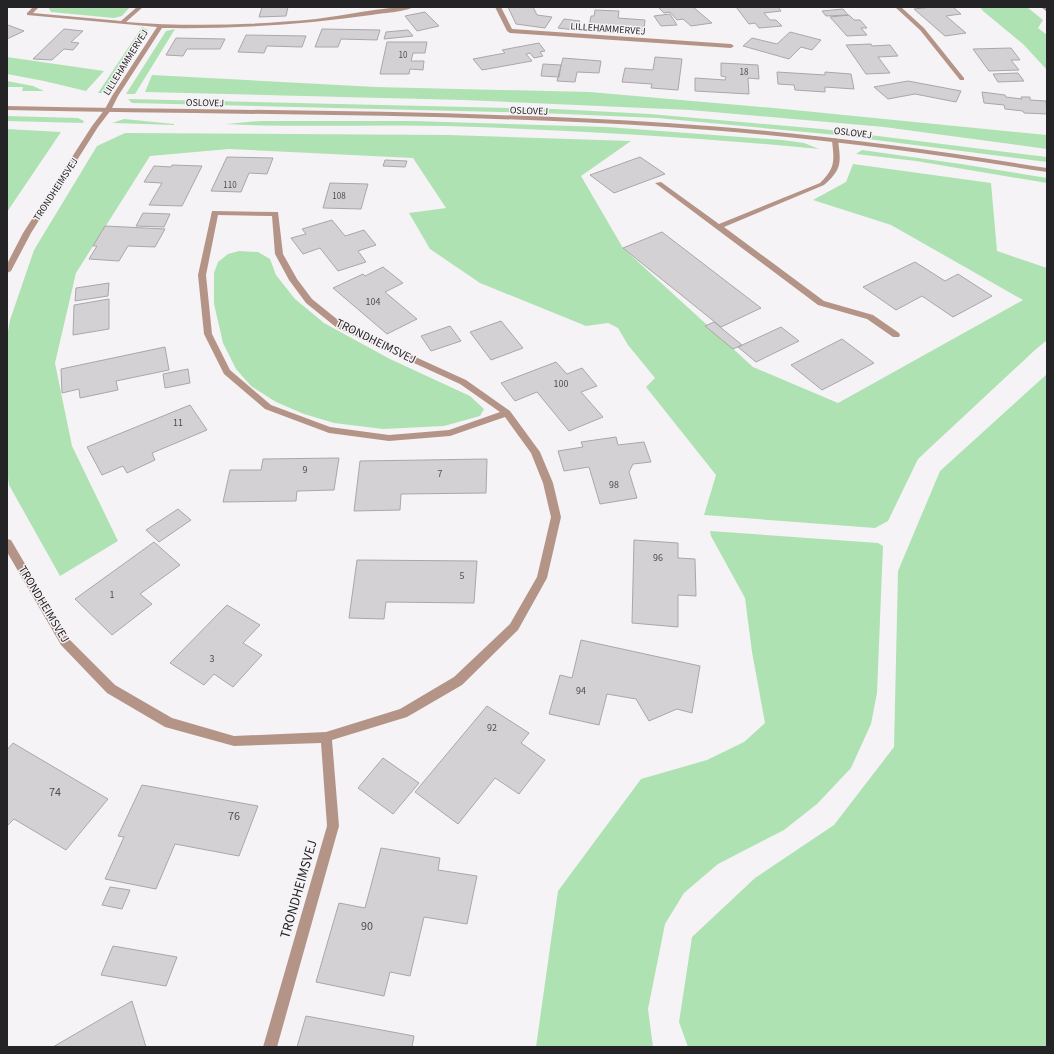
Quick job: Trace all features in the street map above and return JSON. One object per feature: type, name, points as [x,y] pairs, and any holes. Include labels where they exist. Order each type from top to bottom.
[{"type":"street","name":"LILLEHAMMERVEJ","points":[[36,7],[29,14],[161,26],[283,24],[355,17],[410,7]]},
{"type":"street","name":"LILLEHAMMERVEJ","points":[[123,22],[140,7]]},
{"type":"street","name":"LILLEHAMMERVEJ","points":[[498,7],[510,31],[731,46]]},
{"type":"street","points":[[898,7],[922,29],[962,78]]},
{"type":"street","points":[[1044,7],[1047,10]]},
{"type":"street","name":"LILLEHAMMERVEJ","points":[[108,110],[115,96],[161,26]]},
{"type":"street","name":"OSLOVEJ","points":[[7,108],[348,114],[615,122],[835,140],[1047,170]]},
{"type":"street","name":"TRONDHEIMSVEJ","points":[[7,270],[27,233],[95,126],[108,110]]},
{"type":"street","points":[[718,227],[822,184],[834,173],[838,164],[835,140]]},
{"type":"street","points":[[659,183],[821,303],[870,317],[896,335]]},
{"type":"street","name":"TRONDHEIMSVEJ","points":[[7,543],[65,642],[111,689],[170,723],[234,740],[326,737],[403,713],[458,681],[514,627],[542,578],[556,517],[548,483],[535,452],[507,413],[462,382],[340,326],[309,301],[293,280],[279,254],[275,214],[215,212],[202,275],[208,334],[227,372],[268,407],[329,430],[389,438],[450,433],[507,413]]},
{"type":"street","name":"TRONDHEIMSVEJ","points":[[270,1047],[333,826],[326,737]]},
{"type":"green space","points":[[48,7],[130,7],[122,16],[114,18],[51,12]]},
{"type":"green space","points":[[980,7],[1027,7],[1043,20],[1038,28],[1047,35],[1047,70],[1023,44]]},
{"type":"green space","points":[[142,27],[148,30],[107,93],[98,93]]},
{"type":"green space","points":[[175,29],[135,94],[126,94],[166,31]]},
{"type":"green space","points":[[7,57],[104,71],[86,91],[7,74]]},
{"type":"green space","points":[[152,75],[376,87],[590,92],[774,108],[1047,135],[1047,149],[884,127],[690,110],[464,100],[145,92]]},
{"type":"green space","points":[[7,81],[33,86],[44,91],[22,91],[23,87],[7,87]]},
{"type":"green space","points":[[128,99],[555,109],[650,114],[822,129],[1047,157],[1047,162],[837,135],[657,118],[541,113],[132,103]]},
{"type":"green space","points":[[7,116],[78,118],[84,121],[83,123],[7,121]]},
{"type":"green space","points":[[124,119],[174,124],[174,125],[112,123]]},
{"type":"green space","points":[[260,121],[413,121],[607,127],[782,140],[804,143],[819,149],[633,134],[446,126],[281,126],[226,124]]},
{"type":"green space","points":[[7,129],[61,132],[7,212]]},
{"type":"green space","points":[[125,133],[449,135],[631,141],[581,176],[623,248],[753,367],[838,403],[1023,300],[891,225],[813,200],[846,182],[853,164],[991,183],[997,251],[1047,268],[1047,340],[918,459],[888,521],[875,528],[704,515],[716,475],[646,387],[655,378],[628,345],[618,328],[608,323],[586,326],[480,283],[430,249],[409,213],[446,208],[413,158],[229,149],[150,156],[76,273],[55,363],[72,446],[118,541],[60,576],[9,485],[7,470],[7,337],[10,320],[34,250],[97,146]]},
{"type":"green space","points":[[862,150],[1047,178],[1047,183],[916,161],[856,154]]},
{"type":"green space","points":[[239,251],[258,252],[270,259],[276,275],[295,299],[324,323],[390,359],[470,396],[484,409],[480,416],[444,426],[383,429],[334,423],[304,414],[276,402],[251,386],[236,369],[223,343],[214,304],[214,273],[218,262],[228,254]]},
{"type":"green space","points":[[1047,374],[1047,1047],[688,1047],[679,1022],[692,937],[755,878],[834,825],[894,747],[898,571],[940,471]]},
{"type":"green space","points":[[710,531],[878,543],[883,546],[877,693],[871,724],[851,768],[817,804],[784,830],[718,864],[684,893],[665,924],[648,1009],[653,1047],[536,1047],[558,891],[641,779],[707,760],[744,742],[765,723],[752,652],[745,598],[711,536]]},
{"type":"building","points":[[262,7],[288,7],[286,16],[259,17]]},
{"type":"building","points":[[508,7],[533,7],[537,15],[552,17],[545,28],[516,24]]},
{"type":"building","points":[[658,7],[693,7],[712,23],[691,26],[683,19],[677,20],[670,12],[664,13]]},
{"type":"building","points":[[736,7],[778,7],[781,11],[764,13],[770,20],[776,20],[782,26],[759,28],[755,23],[749,24]]},
{"type":"building","points":[[953,7],[961,14],[946,16],[966,33],[945,36],[914,9]]},
{"type":"building","points":[[843,9],[848,15],[826,16],[822,11]]},
{"type":"building","points":[[595,10],[619,11],[618,18],[645,20],[644,31],[589,27],[591,16],[594,16]]},
{"type":"building","points":[[425,12],[439,26],[417,31],[405,16]]},
{"type":"building","points":[[670,14],[677,25],[661,26],[654,16]]},
{"type":"building","points":[[849,15],[854,20],[860,20],[867,28],[861,28],[867,35],[847,36],[830,17]]},
{"type":"building","points":[[564,19],[580,21],[575,30],[558,28]]},
{"type":"building","points":[[8,25],[24,31],[7,39]]},
{"type":"building","points":[[64,29],[83,31],[71,42],[79,43],[73,50],[64,49],[52,60],[33,59]]},
{"type":"building","points":[[322,29],[380,30],[377,40],[341,39],[338,47],[315,47]]},
{"type":"building","points":[[408,30],[413,36],[384,39],[386,32]]},
{"type":"building","points":[[790,32],[821,40],[812,50],[801,47],[789,59],[743,46],[752,38],[777,44]]},
{"type":"building","points":[[246,35],[306,36],[302,47],[267,46],[264,53],[238,52]]},
{"type":"building","points":[[176,38],[225,39],[220,49],[187,49],[183,56],[166,55]]},
{"type":"building","points":[[387,42],[427,42],[425,53],[413,53],[411,61],[424,61],[423,70],[410,69],[409,74],[380,74]]},
{"type":"building","points":[[539,43],[545,51],[540,52],[543,56],[534,58],[530,53],[526,54],[532,61],[482,70],[473,59],[505,53],[502,50]]},
{"type":"building","points":[[871,44],[872,46],[890,45],[898,56],[878,57],[890,73],[866,74],[846,45]]},
{"type":"building","points":[[1011,48],[1020,60],[1011,60],[1019,70],[989,71],[973,49]]},
{"type":"building","points":[[655,57],[682,59],[678,90],[651,88],[652,84],[622,82],[625,68],[653,70]]},
{"type":"building","points":[[563,58],[601,61],[599,73],[577,72],[575,82],[557,81]]},
{"type":"building","points":[[721,63],[758,65],[759,79],[748,78],[749,94],[695,91],[695,78],[725,80],[726,77],[721,76]]},
{"type":"building","points":[[543,64],[561,65],[559,77],[541,76]]},
{"type":"building","points":[[777,72],[825,75],[825,72],[851,74],[854,89],[825,87],[825,92],[795,90],[794,85],[778,84]]},
{"type":"building","points":[[1018,73],[1024,81],[998,82],[993,74]]},
{"type":"building","points":[[908,81],[961,91],[956,102],[915,94],[888,99],[874,87]]},
{"type":"building","points":[[982,92],[1022,99],[1021,97],[1030,97],[1030,100],[1046,101],[1047,114],[1024,113],[1023,111],[1005,109],[1004,105],[984,103]]},
{"type":"building","points":[[227,157],[273,158],[267,174],[249,173],[241,192],[211,191]]},
{"type":"building","points":[[640,157],[665,174],[614,193],[590,175]]},
{"type":"building","points":[[385,160],[407,161],[405,167],[383,166]]},
{"type":"building","points":[[172,165],[202,166],[182,206],[149,205],[162,183],[144,182],[154,166],[171,167]]},
{"type":"building","points":[[330,183],[368,184],[361,209],[323,208]]},
{"type":"building","points":[[143,213],[170,214],[164,227],[136,226]]},
{"type":"building","points":[[332,220],[345,236],[364,230],[376,245],[358,251],[366,262],[338,271],[320,248],[303,254],[291,238],[306,234],[302,229]]},
{"type":"building","points":[[105,226],[165,229],[155,247],[128,246],[119,261],[89,259],[97,246],[93,246]]},
{"type":"building","points":[[662,232],[761,308],[721,327],[623,248]]},
{"type":"building","points":[[915,262],[945,281],[958,274],[992,296],[953,317],[922,296],[896,310],[863,287]]},
{"type":"building","points":[[383,267],[403,283],[385,292],[417,319],[387,334],[333,288],[363,274],[365,276]]},
{"type":"building","points":[[109,283],[108,296],[75,301],[76,288]]},
{"type":"building","points":[[109,299],[109,329],[73,335],[74,305]]},
{"type":"building","points":[[501,321],[523,348],[491,360],[470,332]]},
{"type":"building","points":[[714,322],[742,345],[733,349],[705,326]]},
{"type":"building","points":[[450,326],[461,341],[431,351],[421,336]]},
{"type":"building","points":[[781,327],[799,341],[756,362],[738,347]]},
{"type":"building","points":[[842,339],[874,363],[822,390],[791,365]]},
{"type":"building","points":[[165,347],[169,370],[116,381],[118,390],[80,398],[79,389],[62,393],[61,369]]},
{"type":"building","points":[[556,362],[567,374],[582,368],[597,386],[581,392],[603,417],[569,431],[537,392],[515,401],[501,383]]},
{"type":"building","points":[[188,369],[190,383],[165,388],[163,374]]},
{"type":"building","points":[[190,405],[207,430],[152,453],[155,460],[127,473],[123,466],[102,475],[87,447]]},
{"type":"building","points":[[616,437],[618,445],[644,442],[651,462],[633,464],[629,472],[637,498],[600,504],[589,467],[564,471],[558,451],[583,447],[581,442]]},
{"type":"building","points":[[339,458],[334,490],[297,491],[296,501],[223,502],[230,470],[261,470],[263,459]]},
{"type":"building","points":[[487,459],[486,493],[401,494],[400,510],[354,511],[360,461]]},
{"type":"building","points":[[178,509],[191,520],[159,542],[146,530]]},
{"type":"building","points":[[634,540],[678,543],[678,558],[695,559],[696,596],[678,595],[678,627],[632,623]]},
{"type":"building","points":[[154,542],[180,565],[140,594],[152,604],[112,635],[75,599]]},
{"type":"building","points":[[357,560],[477,561],[474,603],[386,602],[384,619],[349,618]]},
{"type":"building","points":[[227,605],[260,625],[243,643],[262,655],[233,687],[214,674],[204,685],[170,663]]},
{"type":"building","points":[[581,640],[700,666],[692,713],[677,709],[649,721],[636,699],[607,694],[599,725],[549,714],[560,675],[572,678]]},
{"type":"building","points":[[487,706],[529,733],[521,743],[545,760],[519,794],[495,778],[458,824],[415,792]]},
{"type":"building","points":[[13,743],[108,799],[66,850],[14,819],[7,826],[7,750]]},
{"type":"building","points":[[383,758],[419,783],[393,814],[358,788]]},
{"type":"building","points":[[142,785],[258,806],[239,856],[175,844],[156,889],[105,879],[124,837],[118,836]]},
{"type":"building","points":[[381,848],[440,858],[438,870],[477,876],[467,924],[424,917],[410,976],[390,972],[384,996],[316,982],[339,903],[365,908]]},
{"type":"building","points":[[110,887],[130,890],[122,909],[102,905]]},
{"type":"building","points":[[113,946],[177,957],[166,986],[101,975]]},
{"type":"building","points":[[132,1001],[146,1047],[53,1047]]},
{"type":"building","points":[[306,1016],[414,1036],[412,1047],[297,1047]]}]
